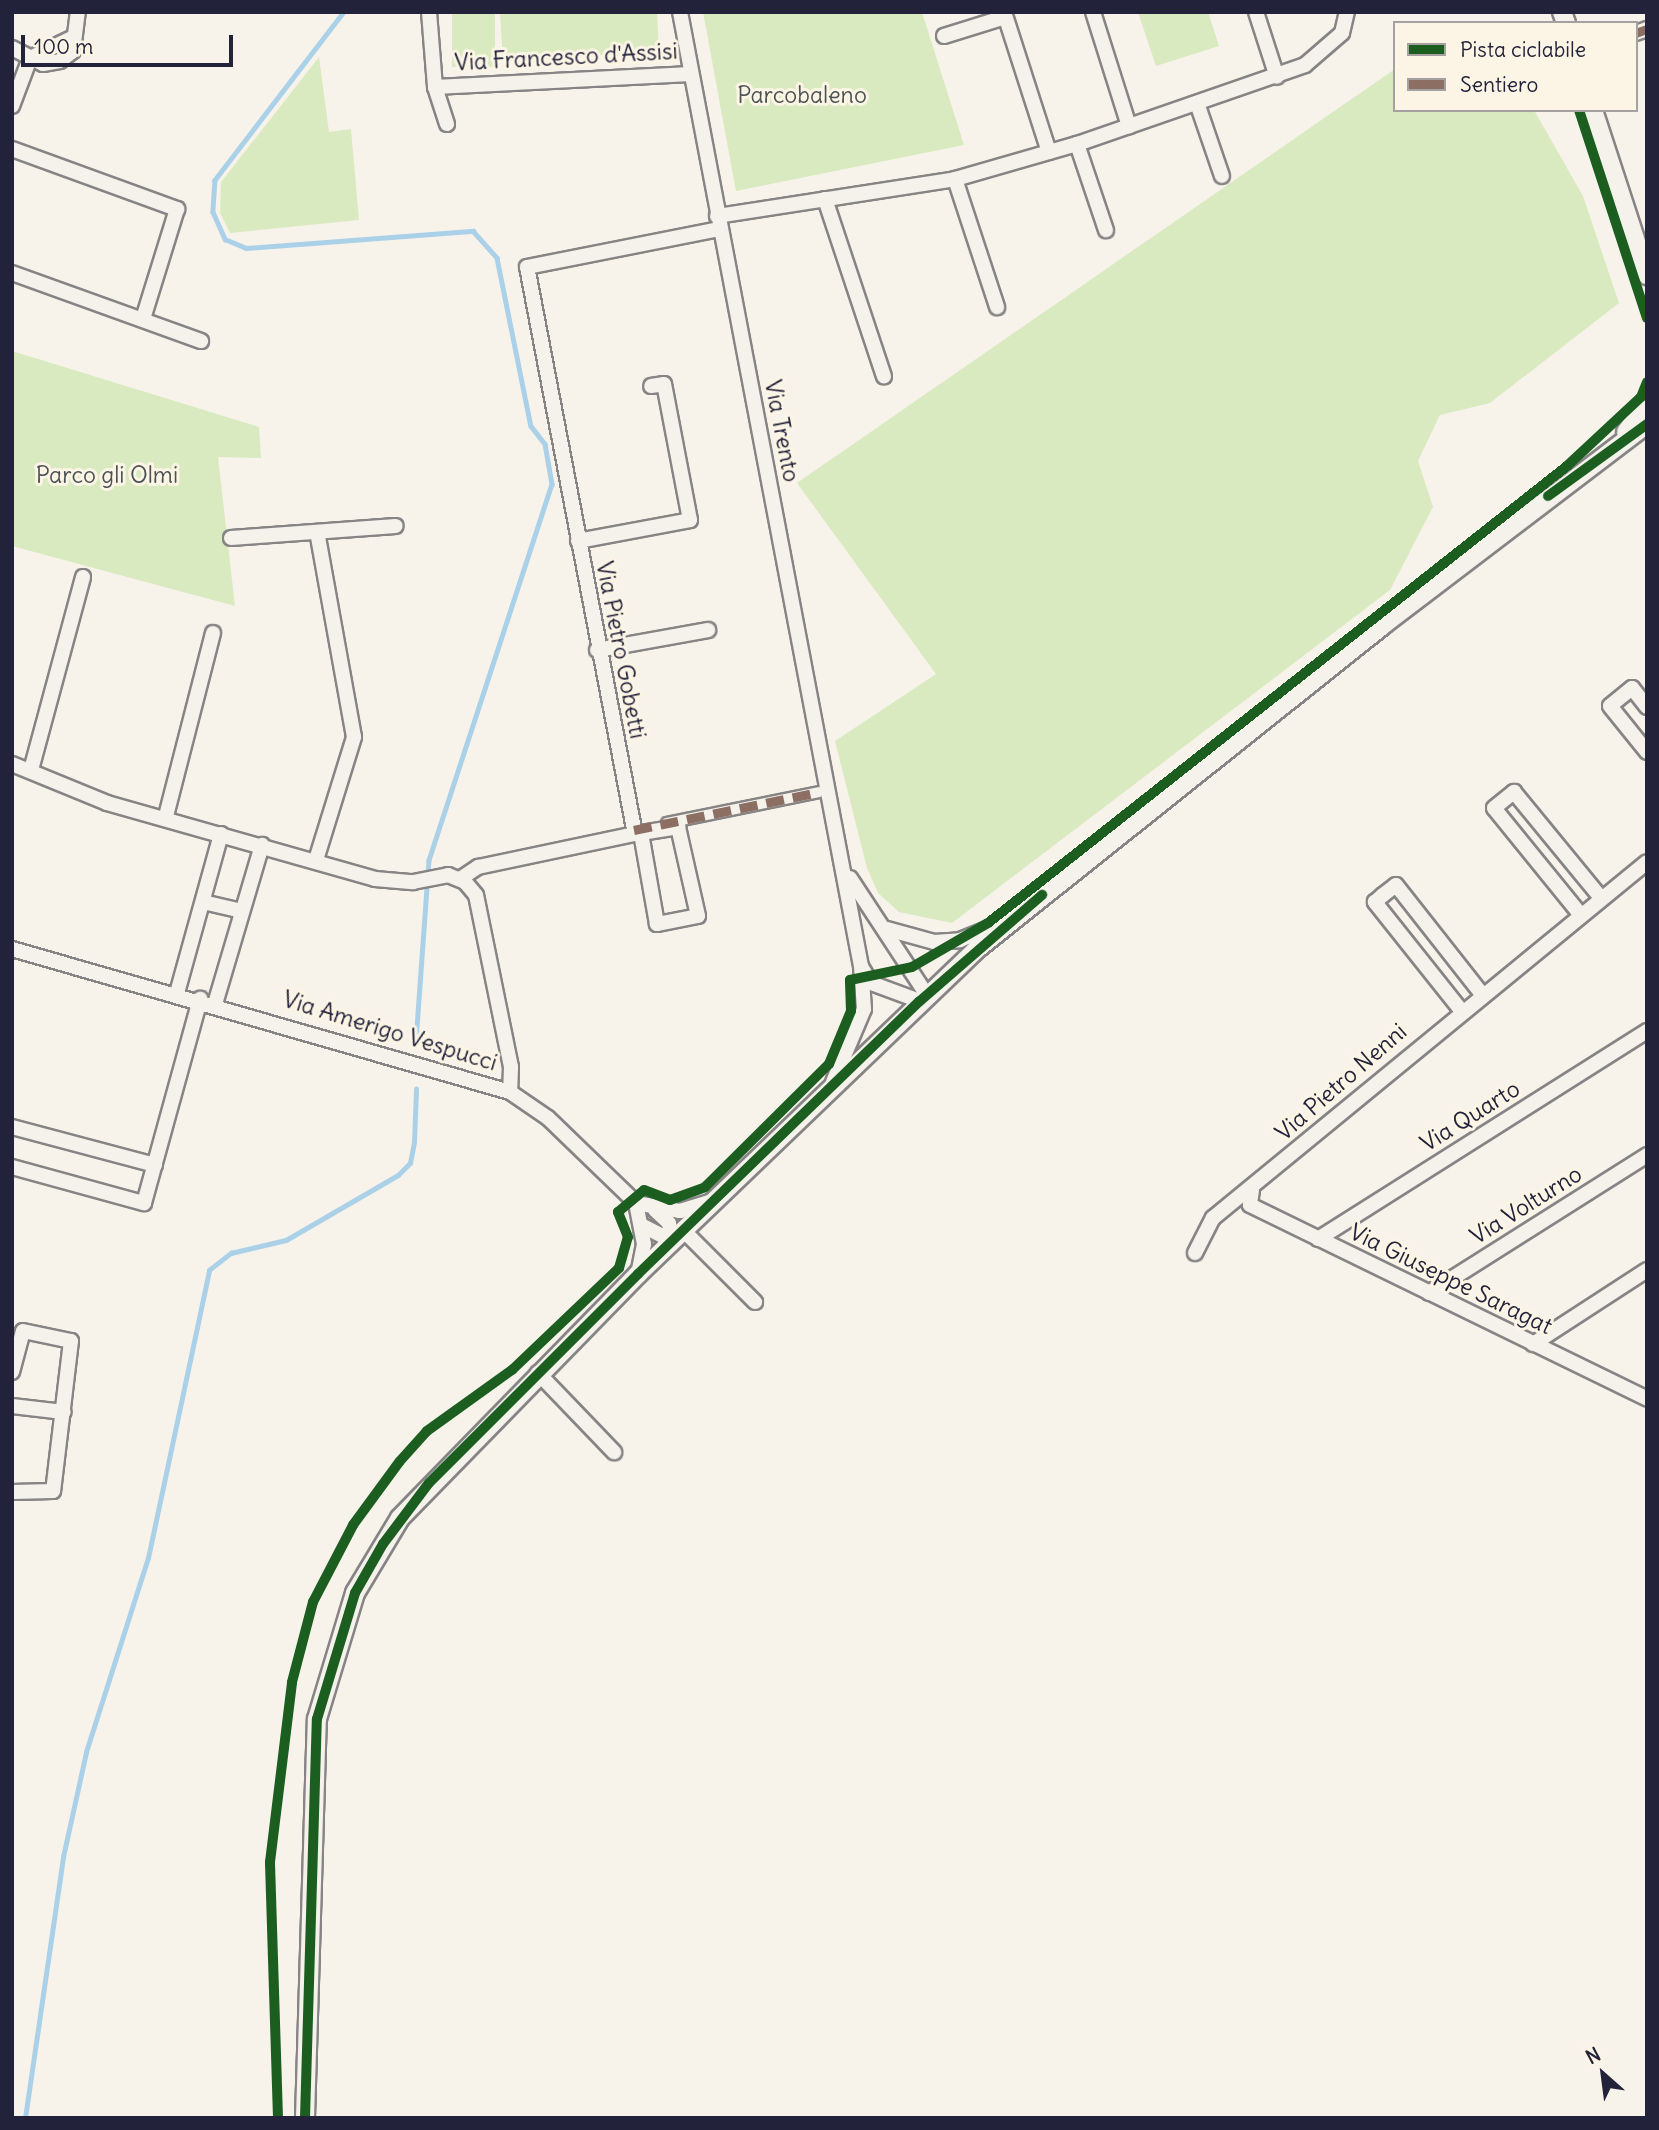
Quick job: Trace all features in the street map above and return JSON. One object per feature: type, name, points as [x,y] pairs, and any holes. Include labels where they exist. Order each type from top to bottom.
[{"type":"street","points":[[12,106],[30,58],[75,37],[78,12]]},
{"type":"street","name":"Via Francesco d'Assisi","points":[[429,12],[435,87],[691,74]]},
{"type":"street","name":"Via Trento","points":[[680,12],[861,967],[864,1009],[823,1098]]},
{"type":"street","points":[[1093,12],[1129,126]]},
{"type":"street","points":[[1256,12],[1277,77]]},
{"type":"street","name":"Via Pietro Gobetti","points":[[636,832],[678,827],[698,916],[657,923],[636,832],[597,650],[527,267],[825,199],[955,179],[1077,144],[1277,77],[1325,52],[1342,33],[1347,12]]},
{"type":"street","points":[[944,36],[1004,15],[1049,152]]},
{"type":"street","points":[[12,48],[30,58]]},
{"type":"street","points":[[435,87],[447,124]]},
{"type":"street","points":[[1198,103],[1222,176]]},
{"type":"street","points":[[1594,112],[1647,275]]},
{"type":"street","points":[[1077,144],[1106,230]]},
{"type":"street","points":[[12,149],[177,209],[180,218],[142,319]]},
{"type":"street","points":[[955,179],[997,307]]},
{"type":"street","points":[[825,199],[884,376]]},
{"type":"street","points":[[12,273],[201,341]]},
{"type":"street","points":[[578,541],[690,520],[664,384],[651,386]]},
{"type":"street","points":[[1617,444],[1647,405]]},
{"type":"street","points":[[305,2118],[310,1783],[328,1668],[355,1593],[400,1518],[638,1273],[924,998],[1021,913],[1617,444],[1647,424]]},
{"type":"street","points":[[231,538],[318,537],[396,526]]},
{"type":"street","points":[[316,860],[354,737],[318,537]]},
{"type":"street","points":[[31,770],[83,577]]},
{"type":"street","points":[[597,650],[708,630]]},
{"type":"street","points":[[166,816],[213,633]]},
{"type":"street","points":[[1647,707],[1632,688],[1610,706],[1647,752]]},
{"type":"street","points":[[12,764],[107,803],[166,816],[392,883],[434,877],[460,879],[478,867],[819,792]]},
{"type":"street","points":[[1580,914],[1494,808],[1514,792],[1601,898]]},
{"type":"street","points":[[177,993],[221,834]]},
{"type":"street","points":[[215,1004],[261,845]]},
{"type":"street","name":"Via Trento","points":[[840,858],[924,998]]},
{"type":"street","name":"Via Pietro Nenni","points":[[1195,1254],[1213,1218],[1252,1190],[1460,1009],[1647,862]]},
{"type":"street","points":[[460,879],[476,895],[511,1067],[509,1092]]},
{"type":"street","points":[[1460,1009],[1375,902],[1396,885],[1481,993]]},
{"type":"street","points":[[203,902],[242,911]]},
{"type":"street","points":[[881,927],[908,939],[960,940],[1021,913]]},
{"type":"street","name":"Via Amerigo Vespucci","points":[[13,952],[200,999],[509,1092],[548,1118],[636,1203],[654,1209],[680,1211],[715,1200]]},
{"type":"street","points":[[861,967],[871,983],[924,998]]},
{"type":"street","points":[[12,1167],[144,1203],[200,999]]},
{"type":"street","name":"Via Quarto","points":[[1318,1239],[1647,1031]]},
{"type":"street","points":[[12,1127],[155,1165]]},
{"type":"street","name":"Via Volturno","points":[[1429,1293],[1647,1155]]},
{"type":"street","name":"Via Giuseppe Saragat","points":[[1252,1190],[1250,1205],[1647,1399]]},
{"type":"street","name":"Via Amerigo Vespucci","points":[[636,1203],[643,1226],[638,1273]]},
{"type":"street","points":[[654,1209],[670,1223],[678,1235],[755,1302]]},
{"type":"street","points":[[643,1226],[678,1235]]},
{"type":"street","points":[[1533,1344],[1647,1270]]},
{"type":"street","points":[[12,1372],[19,1333],[68,1336],[64,1412],[53,1491],[12,1492]]},
{"type":"street","points":[[538,1373],[614,1452]]},
{"type":"street","points":[[12,1406],[64,1412]]},
{"type":"green space","points":[[452,12],[495,12],[495,67],[452,67]]},
{"type":"green space","points":[[500,12],[657,12],[659,51],[503,62]]},
{"type":"green space","name":"Parcobaleno","points":[[703,12],[922,12],[964,145],[736,191]]},
{"type":"green space","points":[[1138,12],[1208,12],[1219,46],[1156,66]]},
{"type":"green space","points":[[319,57],[329,132],[351,129],[359,220],[230,233],[220,213],[221,182]]},
{"type":"green space","points":[[1393,70],[1393,112],[1535,112],[1583,196],[1619,303],[1490,403],[1440,415],[1418,461],[1433,507],[1390,590],[952,923],[899,912],[878,893],[867,868],[835,741],[936,674],[797,483]]},
{"type":"green space","name":"Parco gli Olmi","points":[[12,351],[259,427],[261,458],[218,457],[235,606],[12,546]]},
{"type":"waterway","points":[[344,12],[215,180],[213,212],[225,239],[246,248],[473,231],[497,258],[531,426],[545,444],[552,484],[429,860],[416,1041]]},
{"type":"waterway","points":[[25,2118],[63,1857],[86,1752],[148,1558],[209,1270],[231,1253],[286,1240],[398,1175],[410,1163],[414,1142],[416,1089]]},
{"type":"marked path","points":[[1638,32],[1647,29]]},
{"type":"marked path","points":[[634,830],[819,792]]},
{"type":"cycle path","points":[[1580,112],[1647,318]]},
{"type":"cycle path","points":[[278,2118],[270,1862],[292,1682],[313,1602],[353,1525],[400,1461],[427,1431],[512,1370],[619,1268],[628,1237],[618,1212],[644,1190],[670,1200],[705,1187],[829,1064],[851,1011],[850,980],[912,967],[988,923],[1567,466],[1641,397],[1647,382]]},
{"type":"cycle path","points":[[1548,496],[1647,424]]},
{"type":"cycle path","points":[[305,2118],[317,1719],[355,1593],[383,1544],[429,1483],[638,1274],[920,1001],[1042,895]]}]
